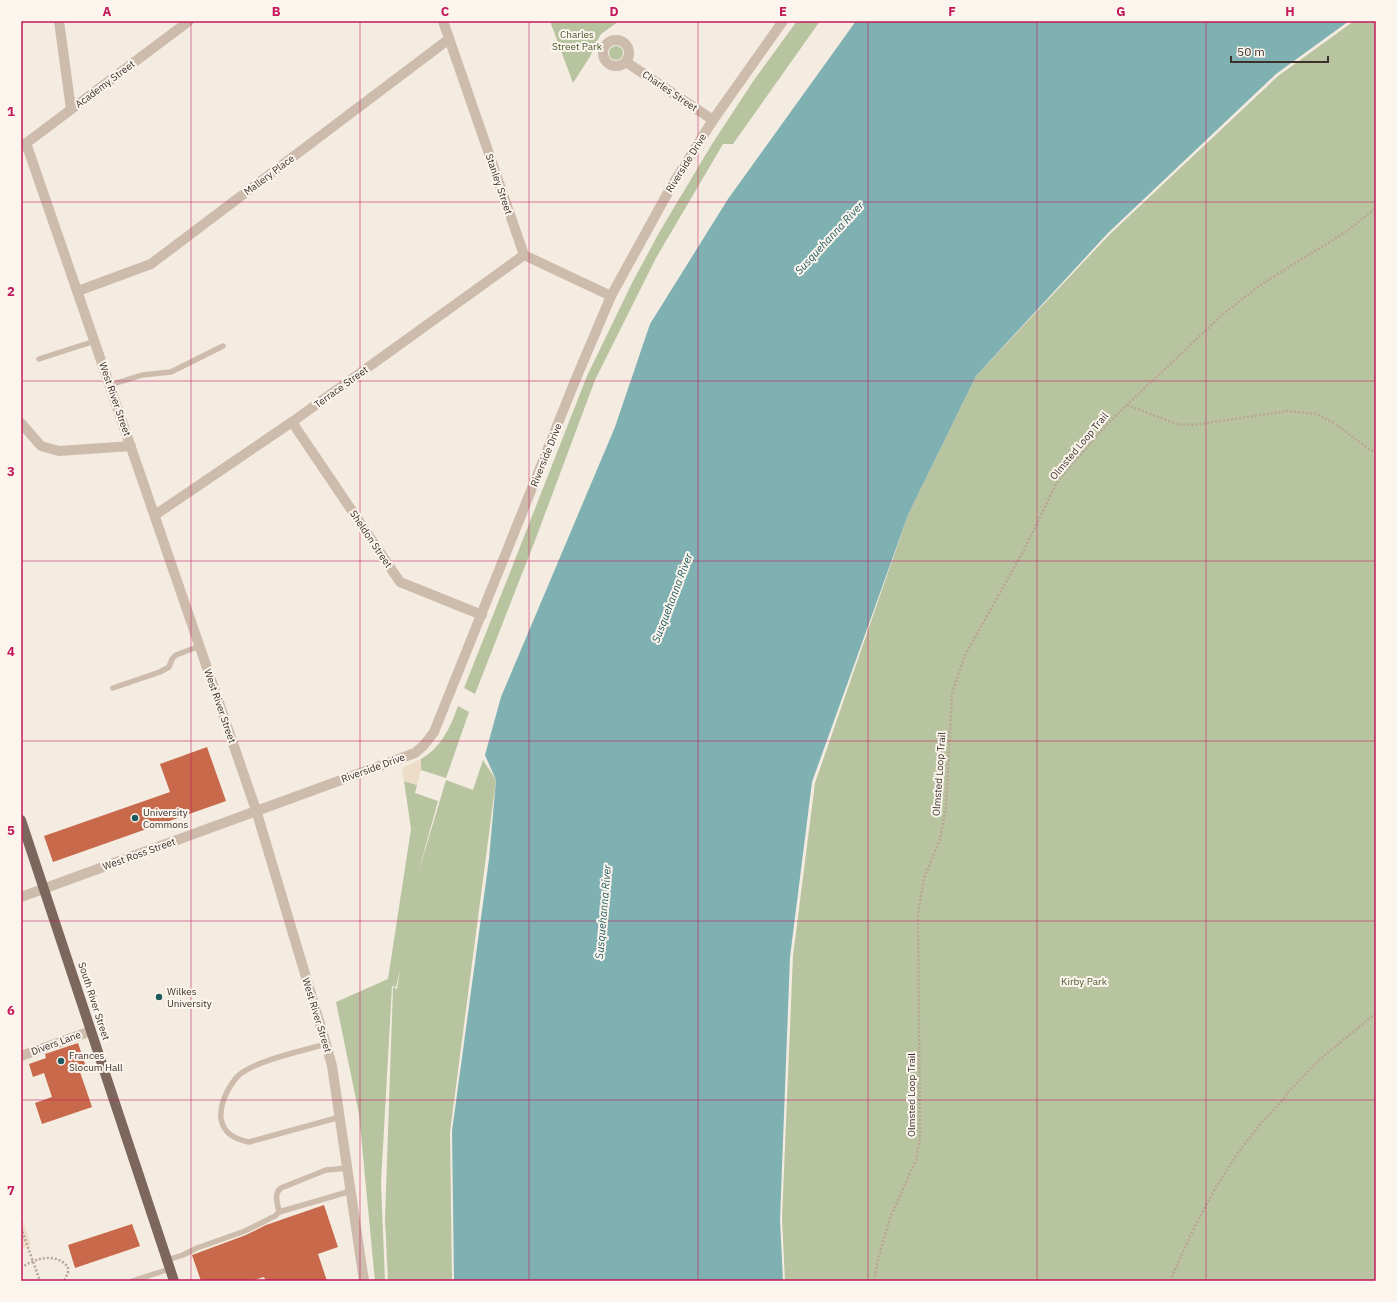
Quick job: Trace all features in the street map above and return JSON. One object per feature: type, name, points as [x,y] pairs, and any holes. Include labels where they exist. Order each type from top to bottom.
[{"type":"main road","name":"South River Street","points":[[21,820],[23,830],[45,888],[174,1281]]},
{"type":"street","points":[[59,21],[71,109]]},
{"type":"street","name":"Academy Street","points":[[24,145],[189,21]]},
{"type":"street","name":"Stanley Street","points":[[443,21],[524,255]]},
{"type":"street","name":"Riverside Drive","points":[[256,810],[414,753],[424,745],[434,732],[575,381],[611,296],[671,187],[713,120],[783,21]]},
{"type":"street","name":"Mallery Place","points":[[78,291],[151,264],[450,40]]},
{"type":"street","name":"Charles Street","points":[[626,62],[713,120]]},
{"type":"street","name":"West River Street","points":[[24,145],[78,291],[256,810],[332,1066],[364,1281]]},
{"type":"street","points":[[524,255],[611,296]]},
{"type":"street","name":"Terrace Street","points":[[155,515],[292,422],[524,255]]},
{"type":"street","name":"Sheldon Street","points":[[292,422],[400,582],[482,614]]},
{"type":"street","points":[[21,423],[41,446],[59,451],[131,446]]},
{"type":"street","name":"West Ross Street","points":[[21,896],[256,810]]},
{"type":"street","name":"Divers Lane","points":[[21,1056],[91,1031]]},
{"type":"lane","points":[[39,359],[95,341]]},
{"type":"lane","points":[[110,385],[142,375],[171,372],[223,346]]},
{"type":"lane","points":[[113,688],[160,672],[168,667],[176,655],[200,646]]},
{"type":"lane","points":[[326,1044],[271,1060],[248,1069],[239,1075],[232,1082],[222,1100],[221,1117],[224,1129],[237,1140],[249,1142],[326,1120],[340,1118]]},
{"type":"lane","points":[[279,1212],[276,1198],[278,1190],[281,1188],[326,1170],[348,1168]]},
{"type":"lane","points":[[132,1281],[169,1264],[182,1255],[197,1248],[245,1231],[275,1216],[279,1212],[351,1192]]},
{"type":"path","name":"Olmsted Loop Trail","points":[[874,1281],[878,1259],[890,1218],[916,1160],[920,1138],[918,913],[924,878],[940,839],[946,807],[952,693],[965,655],[1024,550],[1058,480],[1109,422],[1223,314],[1262,284],[1347,231],[1376,208]]},
{"type":"path","points":[[1127,405],[1177,424],[1194,425],[1287,411],[1317,414],[1334,423],[1368,449],[1376,452]]},
{"type":"path","points":[[1170,1281],[1190,1236],[1213,1192],[1261,1123],[1319,1060],[1376,1013]]},
{"type":"path","points":[[21,1228],[40,1281]]},
{"type":"path","points":[[21,1268],[33,1261],[49,1258],[60,1260],[68,1267],[68,1273],[64,1281]]},
{"type":"green space","name":"Charles Street Park","points":[[550,21],[619,21],[601,34],[593,48],[591,55],[573,83]]},
{"type":"green space","points":[[797,21],[820,21],[733,144],[723,144],[656,258],[595,380],[536,538],[475,694],[464,688],[587,376],[632,283],[660,231],[712,144],[754,80]]},
{"type":"green space","name":"Kirby Park","points":[[1354,21],[1376,21],[1376,1281],[785,1281],[782,1218],[793,956],[815,783],[908,515],[976,376],[1109,235],[1278,76]]},
{"type":"green space","points":[[616,46],[621,48],[623,53],[621,58],[616,60],[611,58],[609,53],[611,48]]},
{"type":"green space","points":[[458,706],[469,712],[446,778],[421,770],[421,759],[440,743]]},
{"type":"green space","points":[[483,760],[496,780],[450,1132],[452,1281],[388,1281],[385,1219],[393,987],[397,989],[400,970],[396,987],[392,986],[381,1183],[385,1281],[375,1281],[359,1114],[336,1002],[388,979],[411,829],[404,781],[417,785],[415,793],[438,801],[417,877],[446,780],[473,790]]},
{"type":"shaded area","points":[[421,759],[421,770],[417,785],[404,781],[402,768]]},
{"type":"shaded area","points":[[21,1215],[31,1245],[23,1248],[21,1241]]},
{"type":"water","name":"Susquehanna River","points":[[856,21],[1349,21],[1276,74],[1108,233],[976,376],[908,515],[812,782],[790,957],[780,1220],[783,1281],[454,1281],[452,1131],[489,859],[496,780],[485,755],[501,697],[615,427],[650,324],[728,199]]},
{"type":"building","name":"University Commons","points":[[207,747],[226,801],[53,862],[44,836],[170,792],[160,764]]},
{"type":"building","points":[[78,1043],[87,1070],[80,1072],[92,1107],[42,1124],[35,1103],[52,1097],[44,1073],[33,1077],[29,1064],[46,1058],[45,1054]]},
{"type":"building","points":[[324,1205],[338,1247],[318,1254],[327,1281],[266,1281],[264,1277],[251,1281],[201,1281],[192,1255],[246,1235],[266,1225]]},
{"type":"building","points":[[132,1224],[140,1246],[75,1268],[68,1245]]},
{"type":"place","name":"University Commons","points":[[135,818]]},
{"type":"place","name":"Wilkes University","points":[[159,997]]},
{"type":"place","name":"Frances Slocum Hall","points":[[61,1061]]}]
